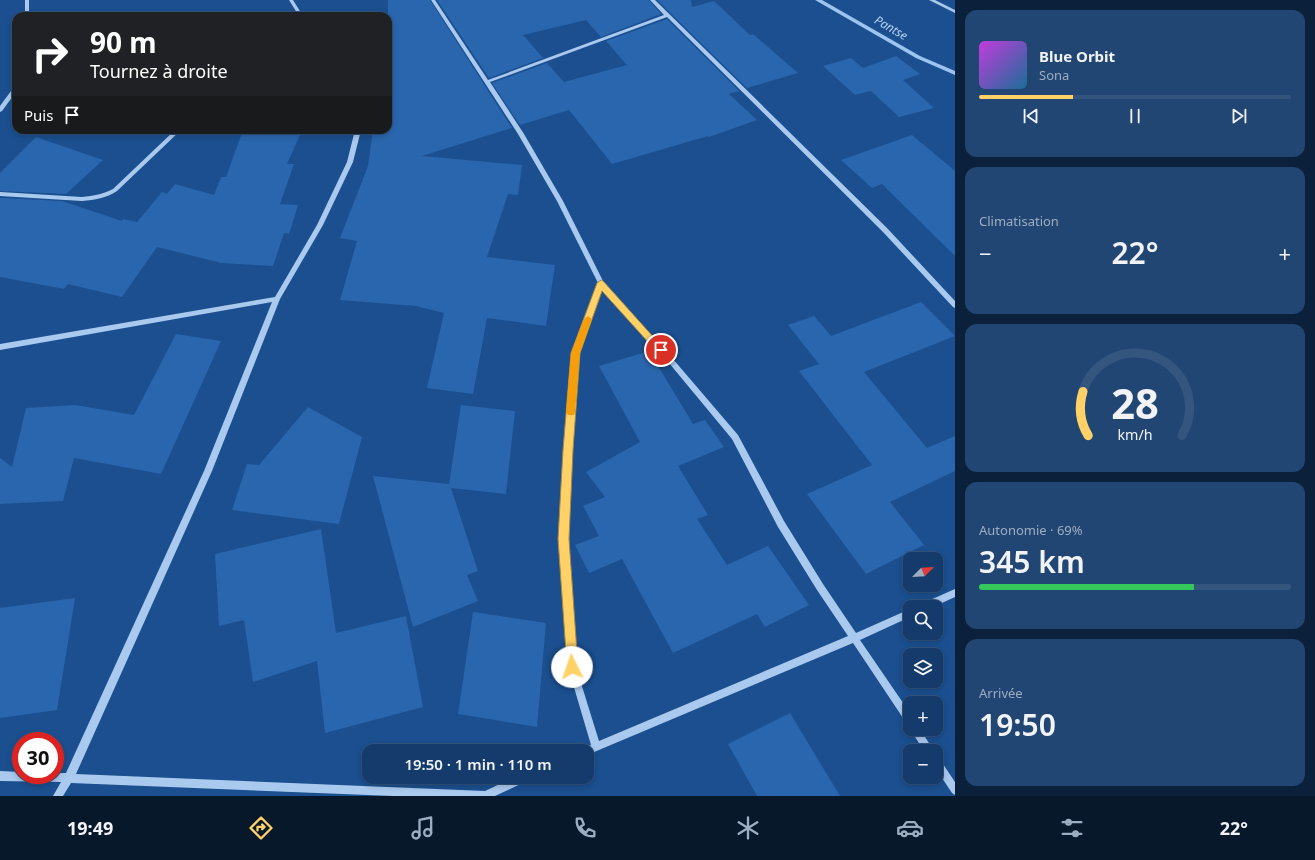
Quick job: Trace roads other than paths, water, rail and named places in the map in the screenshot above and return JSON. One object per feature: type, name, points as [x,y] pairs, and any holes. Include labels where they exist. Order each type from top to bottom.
[{"type":"street","points":[[27,0],[27,12]]},
{"type":"street","points":[[291,0],[298,12]]},
{"type":"street","points":[[433,0],[521,134],[560,201],[601,283],[671,361],[735,437],[781,524],[820,587],[856,638],[903,710]]},
{"type":"street","points":[[652,0],[879,225],[955,305]]},
{"type":"street","points":[[931,0],[955,12]]},
{"type":"street","points":[[486,82],[668,15]]},
{"type":"street","points":[[0,110],[12,94]]},
{"type":"street","points":[[0,194],[82,199],[106,195],[116,190],[174,134]]},
{"type":"street","points":[[58,796],[69,778],[208,471],[277,299],[320,225],[350,162],[357,134]]},
{"type":"street","points":[[601,283],[576,353],[568,450],[563,539],[572,667],[596,747],[664,717],[856,638],[903,616]]},
{"type":"street","points":[[0,348],[277,299]]},
{"type":"street","points":[[940,600],[955,593]]},
{"type":"street","points":[[943,772],[955,790]]},
{"type":"street","points":[[0,776],[484,796],[511,784]]},
{"type":"waterway","name":"Pantse","points":[[818,0],[918,57],[955,73]]}]
